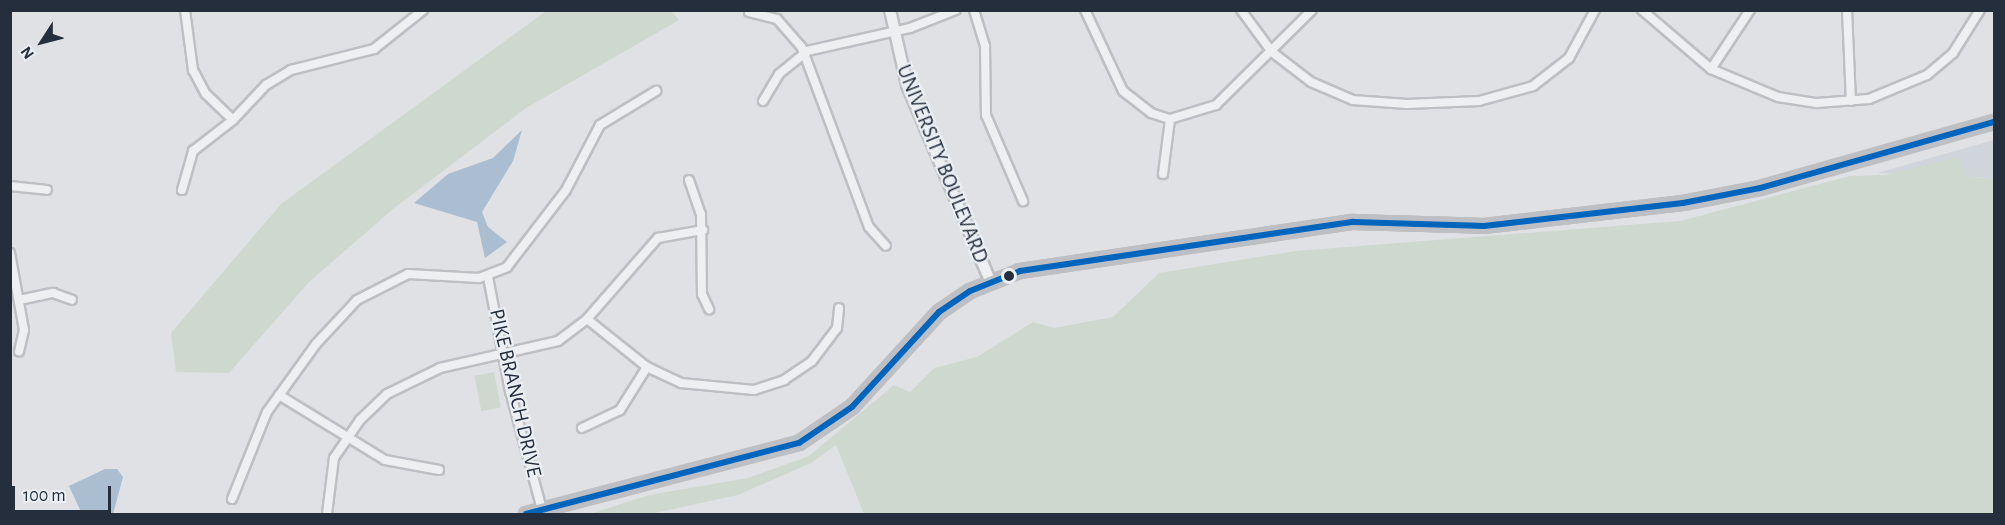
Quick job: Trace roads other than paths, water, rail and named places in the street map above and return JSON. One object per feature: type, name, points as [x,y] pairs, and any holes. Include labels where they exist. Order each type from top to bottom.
[{"type":"main road","points":[[1853,163],[1995,122]]},
{"type":"main road","points":[[525,514],[543,512],[799,443],[852,406],[939,312],[990,281],[1056,263],[1353,222],[1484,226],[1683,203],[1995,131]]},
{"type":"street","points":[[185,10],[193,70],[206,94],[233,120]]},
{"type":"street","points":[[182,190],[193,151],[233,120],[276,77],[364,54],[423,10]]},
{"type":"street","name":"UNIVERSITY BOULEVARD","points":[[890,10],[893,32],[918,112],[990,281]]},
{"type":"street","points":[[763,101],[779,74],[804,52],[893,32],[956,10]]},
{"type":"street","points":[[974,10],[985,46],[986,115],[1023,201]]},
{"type":"street","points":[[1085,10],[1123,91],[1143,108],[1170,119],[1216,105],[1312,10]]},
{"type":"street","points":[[1241,10],[1272,52],[1311,82],[1353,100],[1479,101],[1506,97],[1549,75],[1569,58],[1595,10]]},
{"type":"street","points":[[1642,10],[1711,69],[1778,97],[1817,104],[1851,101],[1897,90],[1927,75],[1953,53],[1980,10]]},
{"type":"street","points":[[1711,69],[1750,10]]},
{"type":"street","points":[[1846,10],[1851,101]]},
{"type":"street","points":[[749,12],[777,19],[804,52],[869,227],[886,246]]},
{"type":"street","points":[[232,499],[255,435],[279,395],[316,344],[368,291],[416,273],[488,277],[530,243],[566,190],[600,125],[656,91]]},
{"type":"street","points":[[1163,174],[1170,119]]},
{"type":"street","points":[[689,180],[703,230],[702,294],[709,309]]},
{"type":"street","points":[[10,186],[47,190]]},
{"type":"street","points":[[327,514],[334,458],[347,438],[378,402],[406,382],[440,368],[505,355],[558,341],[587,319],[658,238],[703,230]]},
{"type":"street","points":[[10,253],[24,330],[19,351]]},
{"type":"street","name":"PIKE BRANCH DRIVE","points":[[488,277],[543,512]]},
{"type":"street","points":[[19,300],[53,293],[72,300]]},
{"type":"street","points":[[587,319],[647,367],[706,389],[770,387],[812,361],[837,328],[839,308]]},
{"type":"street","points":[[582,428],[620,410],[647,367]]},
{"type":"street","points":[[279,395],[385,460],[439,470]]},
{"type":"water","points":[[522,130],[513,161],[482,212],[488,227],[507,242],[485,258],[477,222],[414,203],[448,174],[493,158]]},
{"type":"water","points":[[105,469],[117,469],[123,477],[113,514],[82,514],[69,486]]}]
